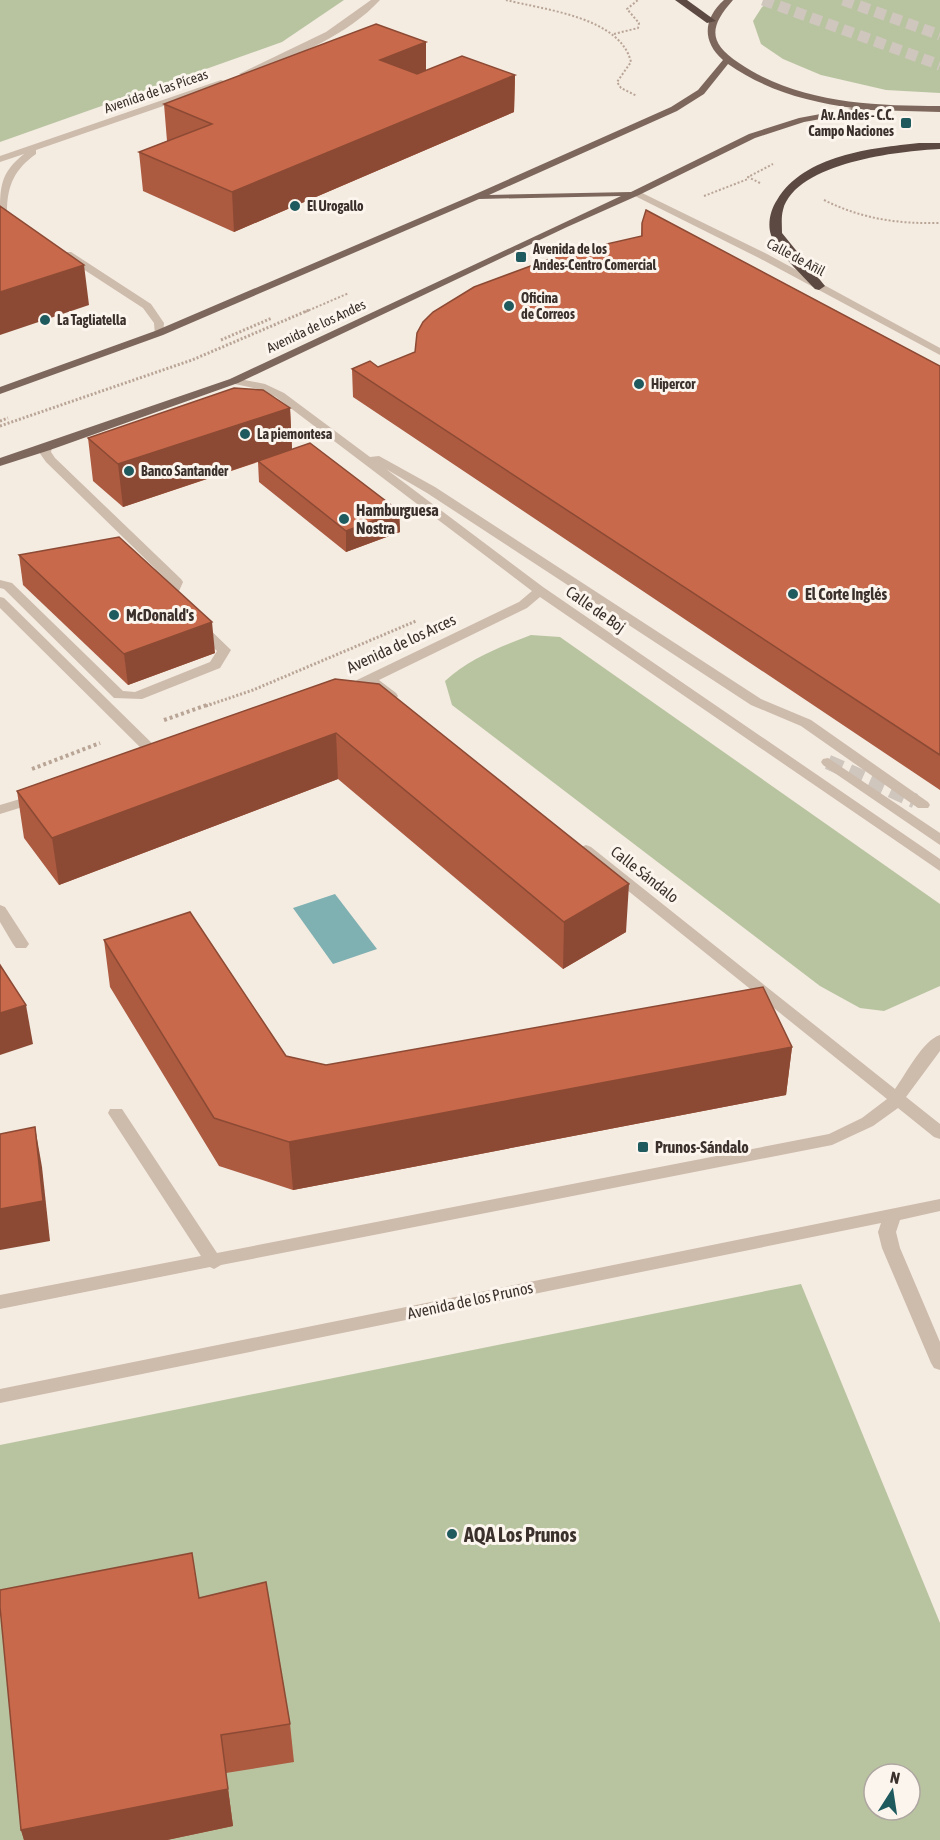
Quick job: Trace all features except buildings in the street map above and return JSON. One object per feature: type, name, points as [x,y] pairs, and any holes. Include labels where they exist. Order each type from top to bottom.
[{"type":"highway","points":[[680,0],[711,21]]},
{"type":"highway","points":[[819,286],[776,235],[775,213],[788,190],[806,176],[833,163],[897,149],[940,146]]},
{"type":"main road","points":[[729,0],[718,9],[711,21],[710,34],[715,47],[727,60],[751,75],[784,89],[825,100],[870,107],[940,109]]},
{"type":"main road","name":"Avenida de los Andes","points":[[0,391],[159,333],[474,198],[674,109],[701,92],[727,60]]},
{"type":"main road","name":"Avenida de los Andes","points":[[0,462],[46,448],[234,381],[563,225],[636,193],[752,135],[802,120],[870,107]]},
{"type":"main road","name":"Avenida de los Andes","points":[[474,198],[636,193]]},
{"type":"street","name":"Avenida de las Píceas","points":[[0,159],[220,83],[287,57],[350,22],[376,0]]},
{"type":"street","points":[[21,225],[1,212],[1,190],[24,158],[48,143]]},
{"type":"street","name":"Calle de Añil","points":[[636,193],[819,286],[940,352]]},
{"type":"street","points":[[59,249],[147,306],[159,323],[159,333]]},
{"type":"street","name":"Calle de Boj","points":[[234,381],[261,386],[280,395],[539,590],[940,866]]},
{"type":"street","points":[[338,439],[402,471],[756,702],[806,723],[923,805]]},
{"type":"street","points":[[0,584],[8,586],[119,694],[137,696],[216,665],[224,650],[169,599],[177,582],[50,460],[45,452],[46,448]]},
{"type":"street","name":"Avenida de los Arces","points":[[350,687],[523,605],[539,590]]},
{"type":"street","points":[[0,601],[160,759]]},
{"type":"street","points":[[370,679],[405,707]]},
{"type":"street","points":[[828,762],[940,840]]},
{"type":"street","points":[[0,810],[46,796]]},
{"type":"street","name":"Calle Sándalo","points":[[574,841],[897,1098]]},
{"type":"street","points":[[0,910],[21,944]]},
{"type":"street","points":[[0,1302],[214,1262],[832,1139],[854,1131],[897,1098],[926,1054],[940,1041]]},
{"type":"street","points":[[897,1098],[940,1133]]},
{"type":"street","points":[[116,1113],[214,1262]]},
{"type":"street","name":"Avenida de los Prunos","points":[[0,1396],[940,1204]]},
{"type":"street","points":[[893,1214],[887,1232],[891,1248],[940,1363]]},
{"type":"path","points":[[506,0],[591,22],[613,34],[626,46],[631,62],[617,82],[621,88],[642,98]]},
{"type":"path","points":[[613,34],[638,28],[639,23],[627,9],[638,0]]},
{"type":"path","points":[[702,196],[748,179]]},
{"type":"path","points":[[815,195],[867,219],[908,224],[940,223]]},
{"type":"path","name":"Avenida de los Andes","points":[[0,426],[192,360],[350,293]]},
{"type":"path","points":[[248,320],[266,330]]},
{"type":"path","points":[[22,773],[133,731],[253,690],[425,618]]},
{"type":"green space","points":[[0,0],[344,0],[282,42],[0,142]]},
{"type":"green space","points":[[773,0],[940,0],[940,93],[886,90],[821,75],[783,59],[761,44],[753,21],[762,7]]},
{"type":"green space","points":[[531,635],[560,637],[940,904],[940,986],[884,1011],[860,1008],[820,986],[452,705],[445,681],[475,660]]},
{"type":"green space","name":"AQA Los Prunos","points":[[801,1284],[940,1623],[940,1840],[0,1840],[0,1445]]},
{"type":"water","points":[[335,894],[377,949],[333,964],[293,908]]},
{"type":"tunnel","points":[[763,0],[940,65]]},
{"type":"tunnel","points":[[843,0],[940,35]]},
{"type":"tunnel","points":[[828,762],[915,801]]},
{"type":"place","name":"Av. Andes - C.C. Campo Naciones","points":[[906,123]]},
{"type":"place","name":"El Urogallo","points":[[295,206]]},
{"type":"place","name":"Avenida de los Andes-Centro Comercial","points":[[521,257]]},
{"type":"place","name":"Oficina de Correos","points":[[509,306]]},
{"type":"place","name":"La Tagliatella","points":[[45,320]]},
{"type":"place","name":"Hipercor","points":[[639,384]]},
{"type":"place","name":"La piemontesa","points":[[245,434]]},
{"type":"place","name":"Banco Santander","points":[[129,471]]},
{"type":"place","name":"Hamburguesa Nostra","points":[[344,519]]},
{"type":"place","name":"El Corte Inglés","points":[[793,594]]},
{"type":"place","name":"McDonald's","points":[[114,615]]},
{"type":"place","name":"Prunos-Sándalo","points":[[643,1147]]},
{"type":"place","name":"AQA Los Prunos","points":[[452,1534]]}]
